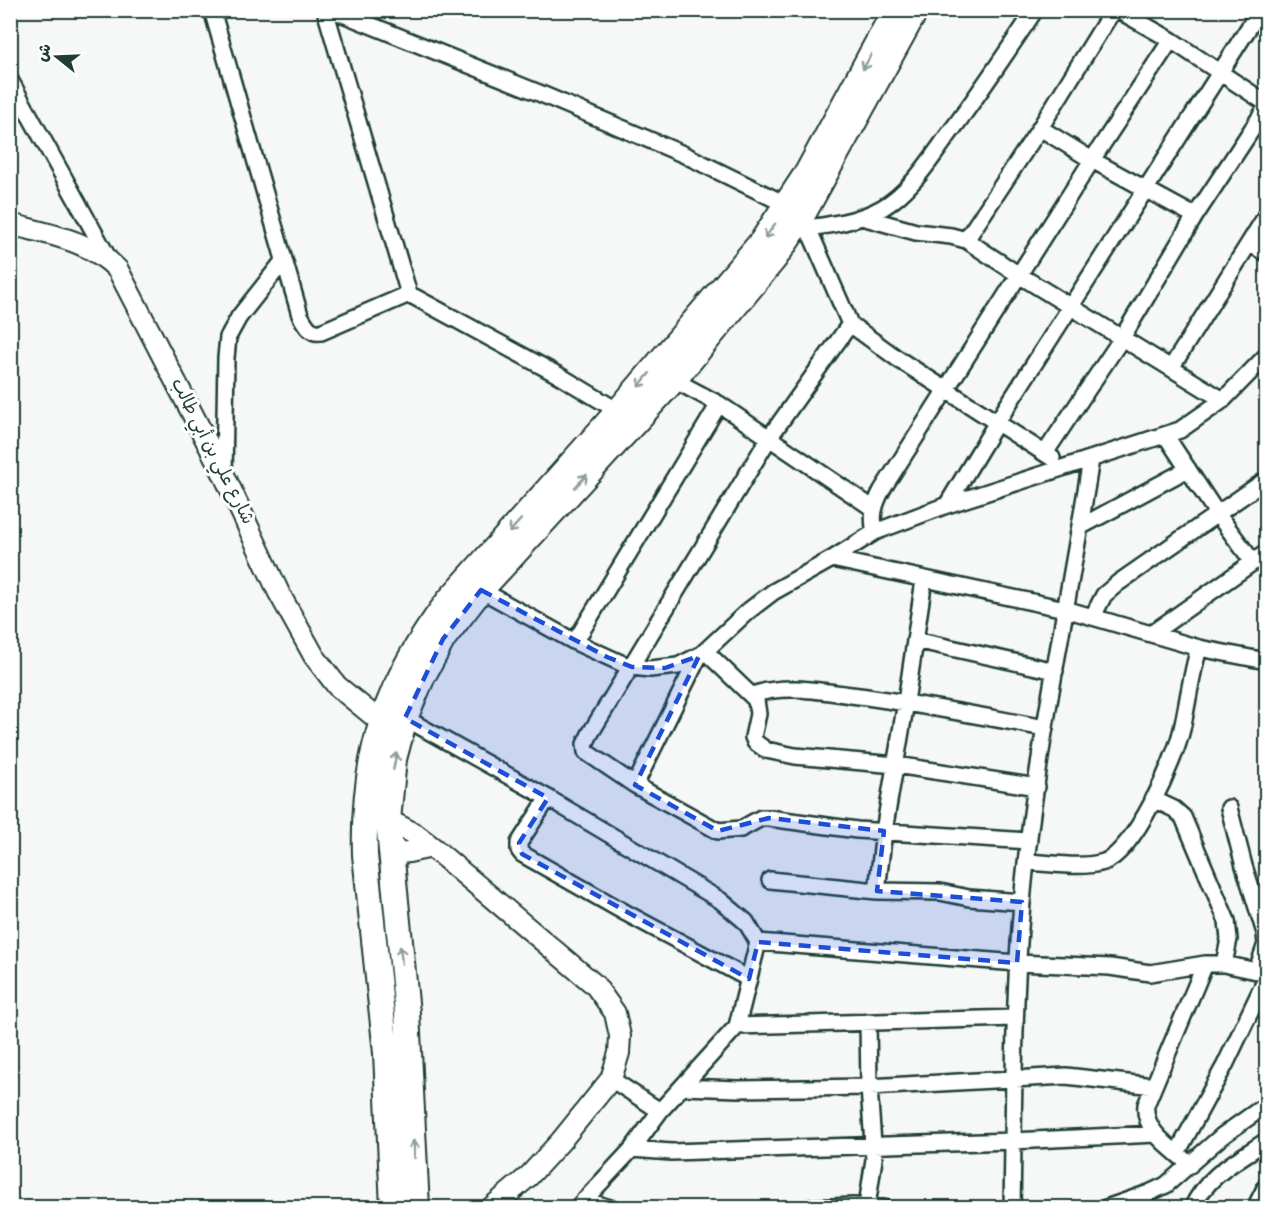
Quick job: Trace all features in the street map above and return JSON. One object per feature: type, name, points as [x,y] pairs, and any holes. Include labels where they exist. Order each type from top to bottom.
[{"type":"main road","points":[[417,1208],[398,1051],[365,855],[364,824],[367,783],[381,722],[393,689],[410,657],[449,600],[618,411],[762,242],[808,171],[895,10]]},
{"type":"main road","points":[[393,1208],[398,1051],[388,820],[394,759],[405,718],[423,676],[443,639],[481,590],[674,380],[775,258],[802,229],[916,10]]},
{"type":"street","points":[[212,10],[300,315],[306,325],[316,333],[409,294]]},
{"type":"street","points":[[325,10],[409,294],[560,376],[618,411]]},
{"type":"street","points":[[333,10],[685,155],[787,205]]},
{"type":"street","points":[[1035,10],[987,82],[921,171],[897,197],[884,207],[862,217],[802,229],[850,324],[898,359],[948,389],[1065,467]]},
{"type":"street","points":[[966,240],[1040,128],[1113,10]]},
{"type":"street","points":[[1119,10],[1171,40],[1266,103]]},
{"type":"street","points":[[947,505],[997,422],[1260,10]]},
{"type":"street","points":[[875,532],[872,520],[873,509],[882,490],[1171,40]]},
{"type":"street","points":[[10,80],[110,261]]},
{"type":"street","points":[[1045,453],[1122,338],[1195,216],[1266,108]]},
{"type":"street","points":[[1040,128],[1092,160],[1195,216]]},
{"type":"street","points":[[1171,368],[1266,216]]},
{"type":"street","points":[[862,217],[916,232],[966,240],[1018,275],[1223,400]]},
{"type":"street","name":"شارع علي بن أبي طالب","points":[[10,224],[72,241],[110,261],[118,270],[225,475],[275,584],[314,656],[337,686],[381,722]]},
{"type":"street","points":[[1250,244],[1266,253]]},
{"type":"street","points":[[225,475],[228,337],[239,317],[284,260]]},
{"type":"street","points":[[850,324],[769,438],[590,734],[584,748],[586,752],[635,784],[717,831],[741,829],[761,818],[770,818],[838,828],[1029,841]]},
{"type":"street","points":[[481,590],[575,642],[632,667],[678,666],[702,653],[773,592],[875,532],[947,505],[1166,436],[1197,420],[1223,400],[1266,356]]},
{"type":"street","points":[[674,380],[718,404],[873,509]]},
{"type":"street","points":[[575,642],[718,404]]},
{"type":"street","points":[[1166,436],[1218,515],[1253,562]]},
{"type":"street","points":[[1012,1208],[1017,963],[1026,862],[1054,671],[1091,459]]},
{"type":"street","points":[[1080,527],[1188,469]]},
{"type":"street","points":[[1093,616],[1104,595],[1118,583],[1266,480]]},
{"type":"street","points":[[1151,634],[1266,553]]},
{"type":"street","points":[[832,559],[1065,609],[1199,648],[1264,658]]},
{"type":"street","points":[[877,891],[884,831],[924,580]]},
{"type":"street","points":[[915,640],[1054,671]]},
{"type":"street","points":[[1026,862],[1090,865],[1106,861],[1118,854],[1133,837],[1142,824],[1178,744],[1199,648]]},
{"type":"street","points":[[702,653],[752,695],[758,707],[753,737],[755,742],[766,750],[795,756],[896,765],[1036,787]]},
{"type":"street","points":[[635,784],[702,653]]},
{"type":"street","points":[[752,695],[780,688],[906,702],[1045,728]]},
{"type":"street","points":[[405,718],[548,798],[720,900],[746,922],[758,942],[737,1026],[660,1111],[632,1149],[581,1204]]},
{"type":"street","points":[[548,798],[519,843],[519,850],[522,854],[749,979]]},
{"type":"street","points":[[1153,799],[1174,809],[1183,817],[1220,901],[1229,930],[1224,964]]},
{"type":"street","points":[[1178,1153],[1225,1065],[1263,974],[1265,933],[1229,808]]},
{"type":"street","points":[[388,820],[415,834],[432,847],[596,985],[615,1013],[620,1036],[619,1053],[611,1079],[561,1141],[529,1176],[491,1208]]},
{"type":"street","points":[[390,854],[432,847]]},
{"type":"street","points":[[770,880],[877,891],[940,892],[969,898],[1022,902]]},
{"type":"street","points":[[758,942],[1017,963],[1110,967],[1150,973],[1205,964],[1224,964],[1263,974]]},
{"type":"street","points":[[1190,1165],[1156,1134],[1150,1127],[1145,1114],[1146,1105],[1205,964]]},
{"type":"street","points":[[737,1026],[1015,1018]]},
{"type":"street","points":[[858,1207],[874,1169],[868,1022]]},
{"type":"street","points":[[684,1087],[738,1089],[869,1087],[1066,1076],[1154,1086]]},
{"type":"street","points":[[611,1079],[660,1111]]},
{"type":"street","points":[[1106,1208],[1166,1185],[1222,1136],[1266,1105]]},
{"type":"street","points":[[632,1149],[670,1152],[1156,1134]]},
{"type":"street","points":[[1192,1208],[1198,1195],[1214,1176],[1266,1142]]},
{"type":"street","points":[[1255,1208],[1266,1186]]},
{"type":"street","points":[[581,1204],[610,1208]]},
{"type":"street","points":[[810,1208],[884,1208]]},
{"type":"highlighted area","points":[[481,590],[607,657],[632,667],[665,668],[699,656],[635,785],[718,831],[769,818],[884,831],[877,891],[1022,902],[1017,963],[758,942],[749,979],[522,854],[519,843],[548,798],[405,718],[443,639]]}]
